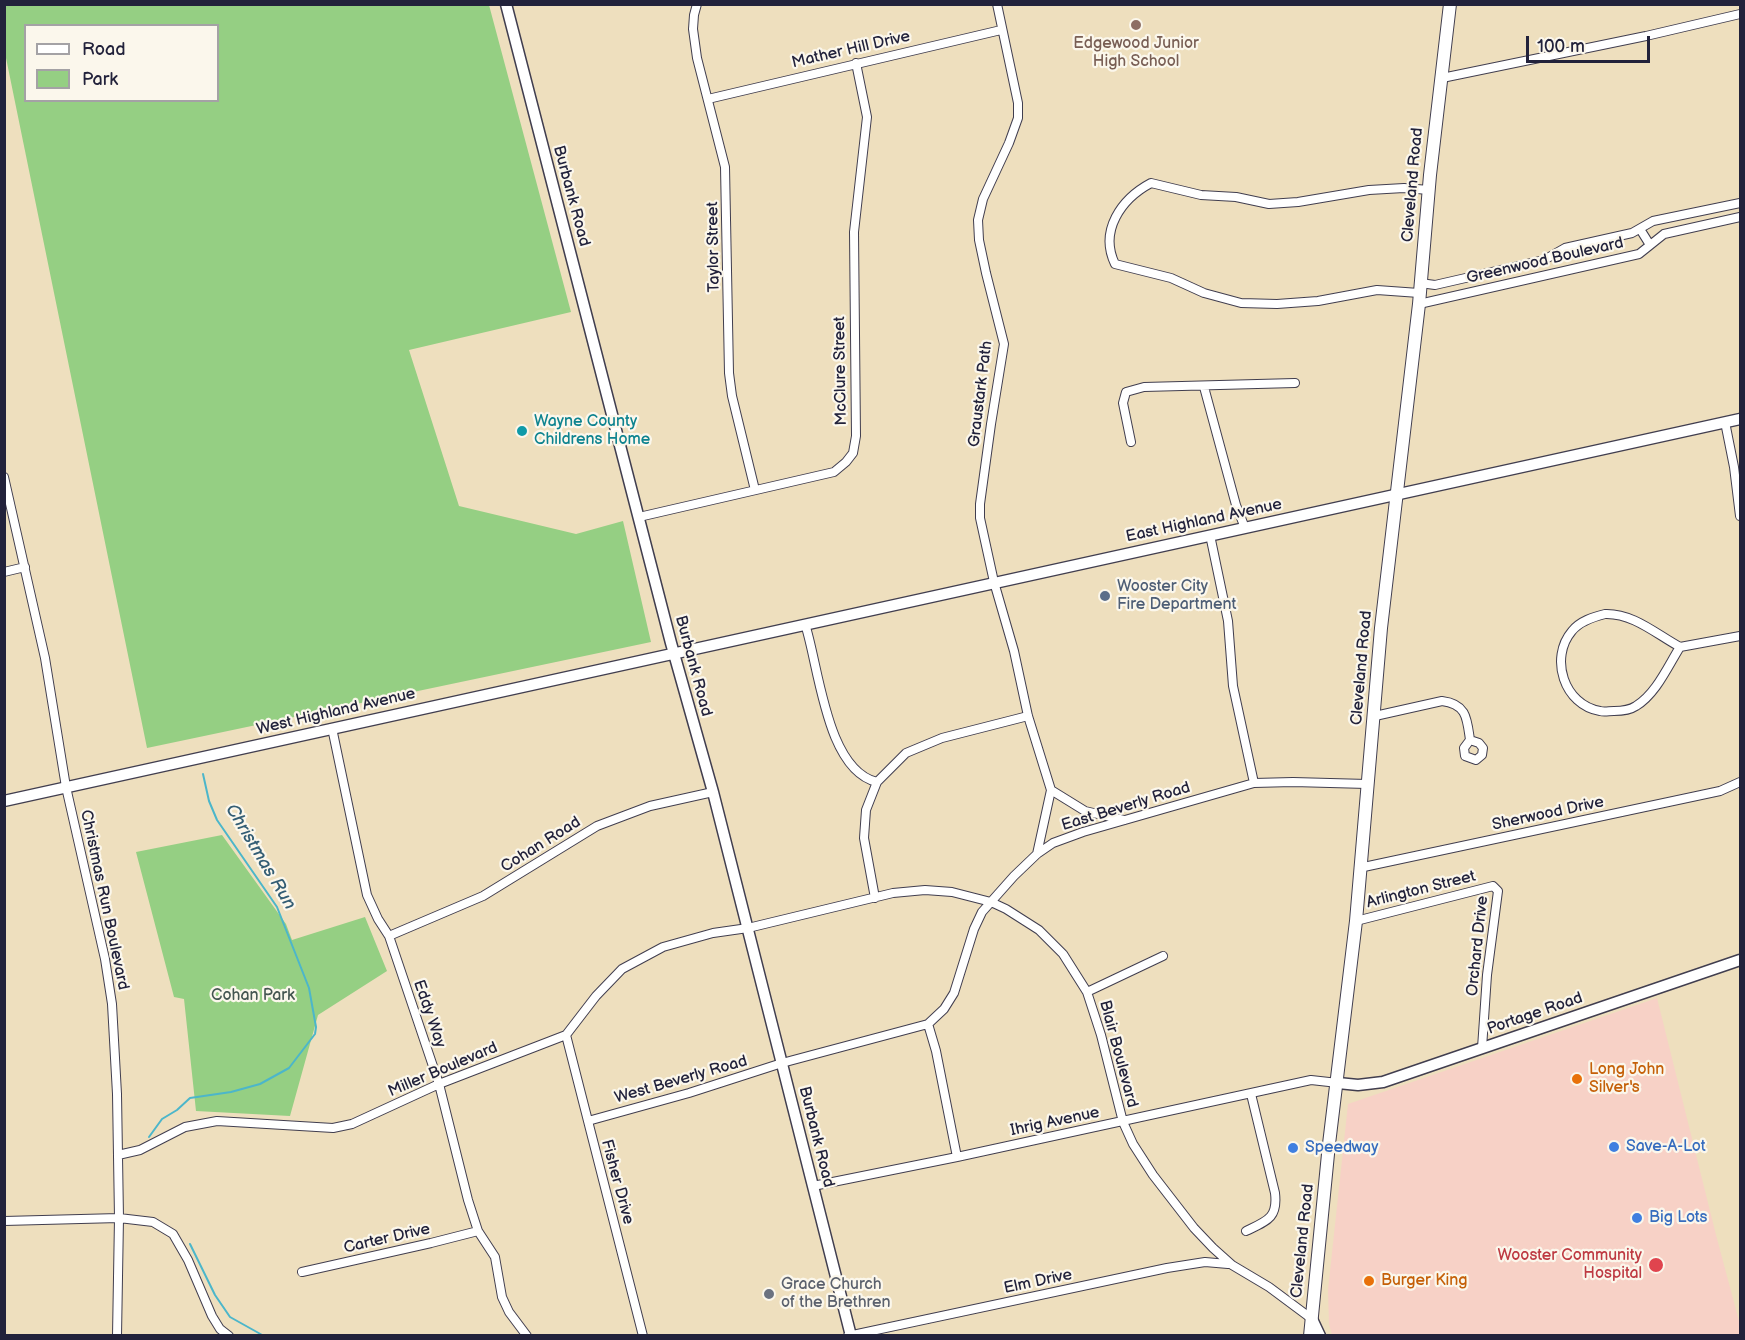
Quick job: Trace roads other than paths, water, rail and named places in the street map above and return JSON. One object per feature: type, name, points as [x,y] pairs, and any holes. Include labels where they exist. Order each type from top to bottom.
[{"type":"main road","name":"Cleveland Road","points":[[1310,1335],[1329,1144],[1356,921],[1381,628],[1450,4]]},
{"type":"street","name":"Burbank Road","points":[[506,4],[673,652],[748,928],[850,1335]]},
{"type":"street","name":"Taylor Street","points":[[697,4],[694,15],[697,58],[725,167],[729,373],[732,396],[755,490]]},
{"type":"street","name":"Graustark Path","points":[[997,4],[1018,103],[1018,118],[1009,143],[982,199],[978,220],[984,262],[1004,344],[980,504],[980,518],[993,582],[1014,651],[1028,716],[1051,790],[1037,854]]},
{"type":"street","points":[[1442,78],[1740,14]]},
{"type":"street","name":"Mather Hill Drive","points":[[708,99],[1001,30]]},
{"type":"street","name":"McClure Street","points":[[639,517],[834,471],[853,453],[856,422],[853,332],[854,232],[867,117],[856,63]]},
{"type":"street","points":[[1419,293],[1377,290],[1318,301],[1277,304],[1241,303],[1204,293],[1171,278],[1115,264],[1109,252],[1109,230],[1122,208],[1140,189],[1151,183],[1202,195],[1236,197],[1269,204],[1298,202],[1369,190],[1404,188],[1429,190]]},
{"type":"street","name":"Greenwood Boulevard","points":[[1419,293],[1435,285],[1544,260],[1565,248],[1632,233],[1653,221],[1740,203]]},
{"type":"street","name":"Greenwood Boulevard","points":[[1419,293],[1498,285],[1639,254],[1664,234],[1740,217]]},
{"type":"street","points":[[1640,229],[1650,245]]},
{"type":"street","points":[[1495,272],[1498,285]]},
{"type":"street","points":[[1131,442],[1123,403],[1126,392],[1144,387],[1295,383]]},
{"type":"street","points":[[1204,387],[1236,505],[1245,528]]},
{"type":"street","name":"East Highland Avenue","points":[[673,652],[1396,496],[1740,419]]},
{"type":"street","points":[[1725,422],[1740,516]]},
{"type":"street","name":"Christmas Run Boulevard","points":[[4,477],[45,658],[66,787],[105,959],[112,1004],[119,1218],[117,1335]]},
{"type":"street","points":[[1210,536],[1228,621],[1233,686],[1254,783]]},
{"type":"street","points":[[4,572],[25,567]]},
{"type":"street","points":[[1680,647],[1646,698],[1634,708],[1620,711],[1598,711],[1581,702],[1568,689],[1561,672],[1560,660],[1564,644],[1572,631],[1583,622],[1605,614],[1617,614],[1637,621],[1680,647],[1740,636]]},
{"type":"street","points":[[805,624],[835,739],[858,772],[863,777],[877,782]]},
{"type":"street","name":"West Highland Avenue","points":[[4,801],[673,652]]},
{"type":"street","points":[[1375,717],[1442,701],[1453,702],[1463,709],[1470,740]]},
{"type":"street","points":[[875,898],[864,838],[866,810],[877,782],[906,753],[942,738],[1028,716]]},
{"type":"street","name":"Eddy Way","points":[[332,728],[367,895],[388,936],[439,1084],[478,1231],[495,1257],[502,1297],[509,1312],[527,1335]]},
{"type":"street","name":"Sherwood Drive","points":[[1359,868],[1720,791],[1740,782]]},
{"type":"street","name":"East Beverly Road","points":[[928,1024],[944,1009],[954,993],[974,929],[982,912],[1037,854],[1053,843],[1254,783],[1367,784]]},
{"type":"street","points":[[1051,790],[1085,811],[1126,820]]},
{"type":"street","name":"Cohan Road","points":[[388,936],[483,896],[597,826],[650,806],[712,792]]},
{"type":"street","name":"Arlington Street","points":[[1356,921],[1493,886]]},
{"type":"street","name":"Orchard Drive","points":[[1482,1048],[1487,975],[1498,891],[1493,886]]},
{"type":"street","name":"Blair Boulevard","points":[[748,928],[912,890],[959,893],[991,902],[1025,920],[1051,940],[1067,959],[1087,992],[1101,1035],[1123,1122],[1133,1144],[1153,1175],[1194,1228],[1232,1265],[1269,1287],[1312,1319]]},
{"type":"street","points":[[566,1035],[596,996],[622,969],[640,958],[663,947],[703,936],[748,928]]},
{"type":"street","points":[[1087,992],[1163,956]]},
{"type":"street","name":"Portage Road","points":[[1338,1083],[1358,1085],[1383,1082],[1740,960]]},
{"type":"street","points":[[782,1063],[928,1024],[936,1051],[957,1157]]},
{"type":"street","name":"Miller Boulevard","points":[[118,1155],[140,1150],[185,1127],[217,1121],[333,1128],[352,1124],[439,1084],[566,1035]]},
{"type":"street","name":"Fisher Drive","points":[[566,1035],[643,1335]]},
{"type":"street","name":"West Beverly Road","points":[[588,1121],[689,1093],[782,1063]]},
{"type":"street","name":"Ihrig Avenue","points":[[813,1186],[1123,1122],[1311,1080],[1338,1083]]},
{"type":"street","points":[[1246,1231],[1268,1220],[1276,1210],[1275,1192],[1251,1094]]},
{"type":"street","points":[[4,1221],[119,1218],[153,1222],[173,1234],[188,1260],[212,1316],[220,1329],[230,1335]]},
{"type":"street","name":"Carter Drive","points":[[302,1272],[478,1231]]},
{"type":"street","name":"Elm Drive","points":[[850,1335],[1196,1263],[1214,1261],[1232,1265]]},
{"type":"street","points":[[1312,1319],[1320,1335]]},
{"type":"waterway","name":"Christmas Run","points":[[149,1137],[162,1119],[177,1110],[190,1098],[231,1092],[260,1084],[289,1068],[315,1034],[316,1027],[309,988],[277,907],[217,820],[209,801],[203,774]]},
{"type":"waterway","points":[[190,1244],[215,1295],[230,1317],[264,1336]]},
{"type":"place","name":"Edgewood Junior High School","points":[[1136,25]]},
{"type":"place","name":"Wayne County Childrens Home","points":[[522,431]]},
{"type":"place","name":"Wooster City Fire Department","points":[[1105,596]]},
{"type":"place","name":"Long John Silver's","points":[[1577,1079]]},
{"type":"place","name":"Save-A-Lot","points":[[1614,1147]]},
{"type":"place","name":"Speedway","points":[[1293,1148]]},
{"type":"place","name":"Big Lots","points":[[1637,1218]]},
{"type":"place","name":"Wooster Community Hospital","points":[[1656,1265]]},
{"type":"place","name":"Burger King","points":[[1369,1281]]},
{"type":"place","name":"Grace Church of the Brethren","points":[[769,1294]]},
{"type":"park label","name":"Cohan Park","points":[[253,996]]}]
